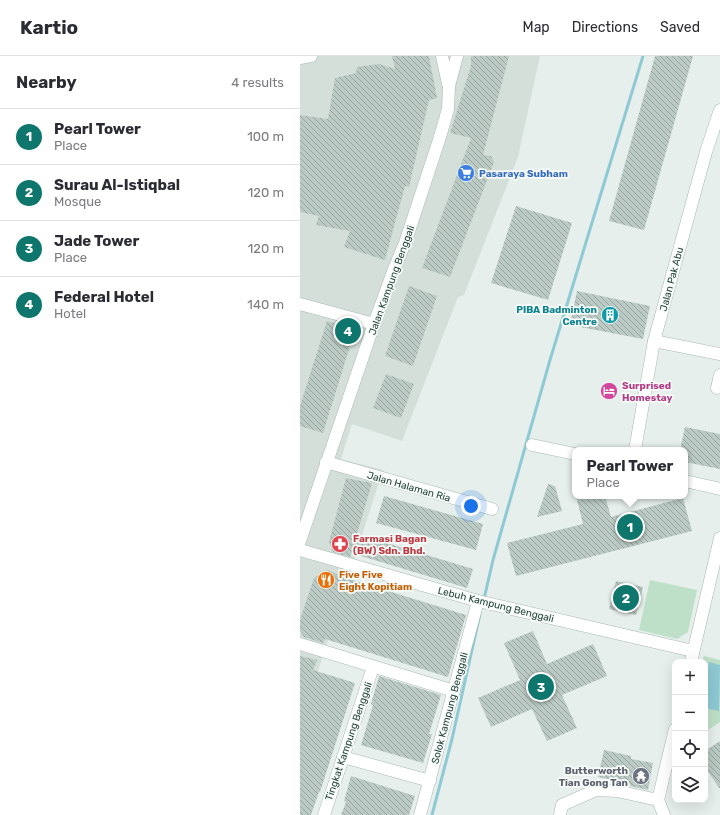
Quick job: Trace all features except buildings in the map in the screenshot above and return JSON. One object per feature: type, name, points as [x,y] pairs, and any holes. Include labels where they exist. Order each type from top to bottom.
[{"type":"street","points":[[300,58],[311,56]]},
{"type":"street","points":[[442,56],[449,86]]},
{"type":"street","points":[[449,86],[457,56]]},
{"type":"street","name":"Jalan Kampung Benggali","points":[[300,539],[374,324],[405,243],[440,137],[448,109],[449,86]]},
{"type":"street","name":"Jalan Pak Abu","points":[[636,447],[654,341],[706,152],[720,110]]},
{"type":"street","points":[[300,304],[374,324]]},
{"type":"street","points":[[654,341],[720,354]]},
{"type":"street","points":[[717,388],[720,375]]},
{"type":"street","points":[[532,445],[572,453]]},
{"type":"street","name":"Jalan Halaman Ria","points":[[326,462],[492,509]]},
{"type":"street","points":[[688,482],[720,490]]},
{"type":"street","points":[[692,657],[720,538]]},
{"type":"street","name":"Lebuh Kampung Benggali","points":[[300,550],[482,602],[692,657]]},
{"type":"street","name":"Solok Kampung Benggali","points":[[420,815],[454,691],[482,602]]},
{"type":"street","points":[[300,644],[454,691]]},
{"type":"street","name":"Tingkat Kampung Benggali","points":[[324,815],[373,667]]},
{"type":"street","points":[[664,815],[658,800],[675,731]]},
{"type":"street","points":[[343,757],[430,781]]},
{"type":"street","points":[[560,815],[562,805],[596,790],[618,791],[658,800]]},
{"type":"shaded area","points":[[300,56],[540,56],[518,157],[464,295],[458,297],[402,441],[352,424],[341,459],[383,470],[300,727]]},
{"type":"green space","points":[[650,580],[697,590],[688,632],[677,639],[639,630]]},
{"type":"green space","points":[[704,656],[720,660],[720,722],[708,730],[708,659],[703,659]]},
{"type":"water","points":[[709,662],[720,665],[719,711],[708,709]]},
{"type":"waterway","points":[[484,599],[493,560],[550,360],[643,56]]},
{"type":"waterway","points":[[432,815],[452,739],[480,614]]},
{"type":"place","name":"Pasaraya Subham","points":[[466,173]]},
{"type":"place","name":"PIBA Badminton Centre","points":[[610,315]]},
{"type":"place","name":"Federal Hotel","points":[[348,331]]},
{"type":"place","name":"Surprised Homestay","points":[[609,391]]},
{"type":"place","name":"Pearl Tower","points":[[630,527]]},
{"type":"place","name":"Farmasi Bagan (BW) Sdn. Bhd.","points":[[340,544]]},
{"type":"place","name":"Five Five Eight Kopitiam","points":[[326,580]]},
{"type":"place","name":"Surau Al-Istiqbal","points":[[626,598]]},
{"type":"place","name":"Jade Tower","points":[[541,687]]},
{"type":"place","name":"Butterworth Tian Gong Tan","points":[[641,776]]}]
